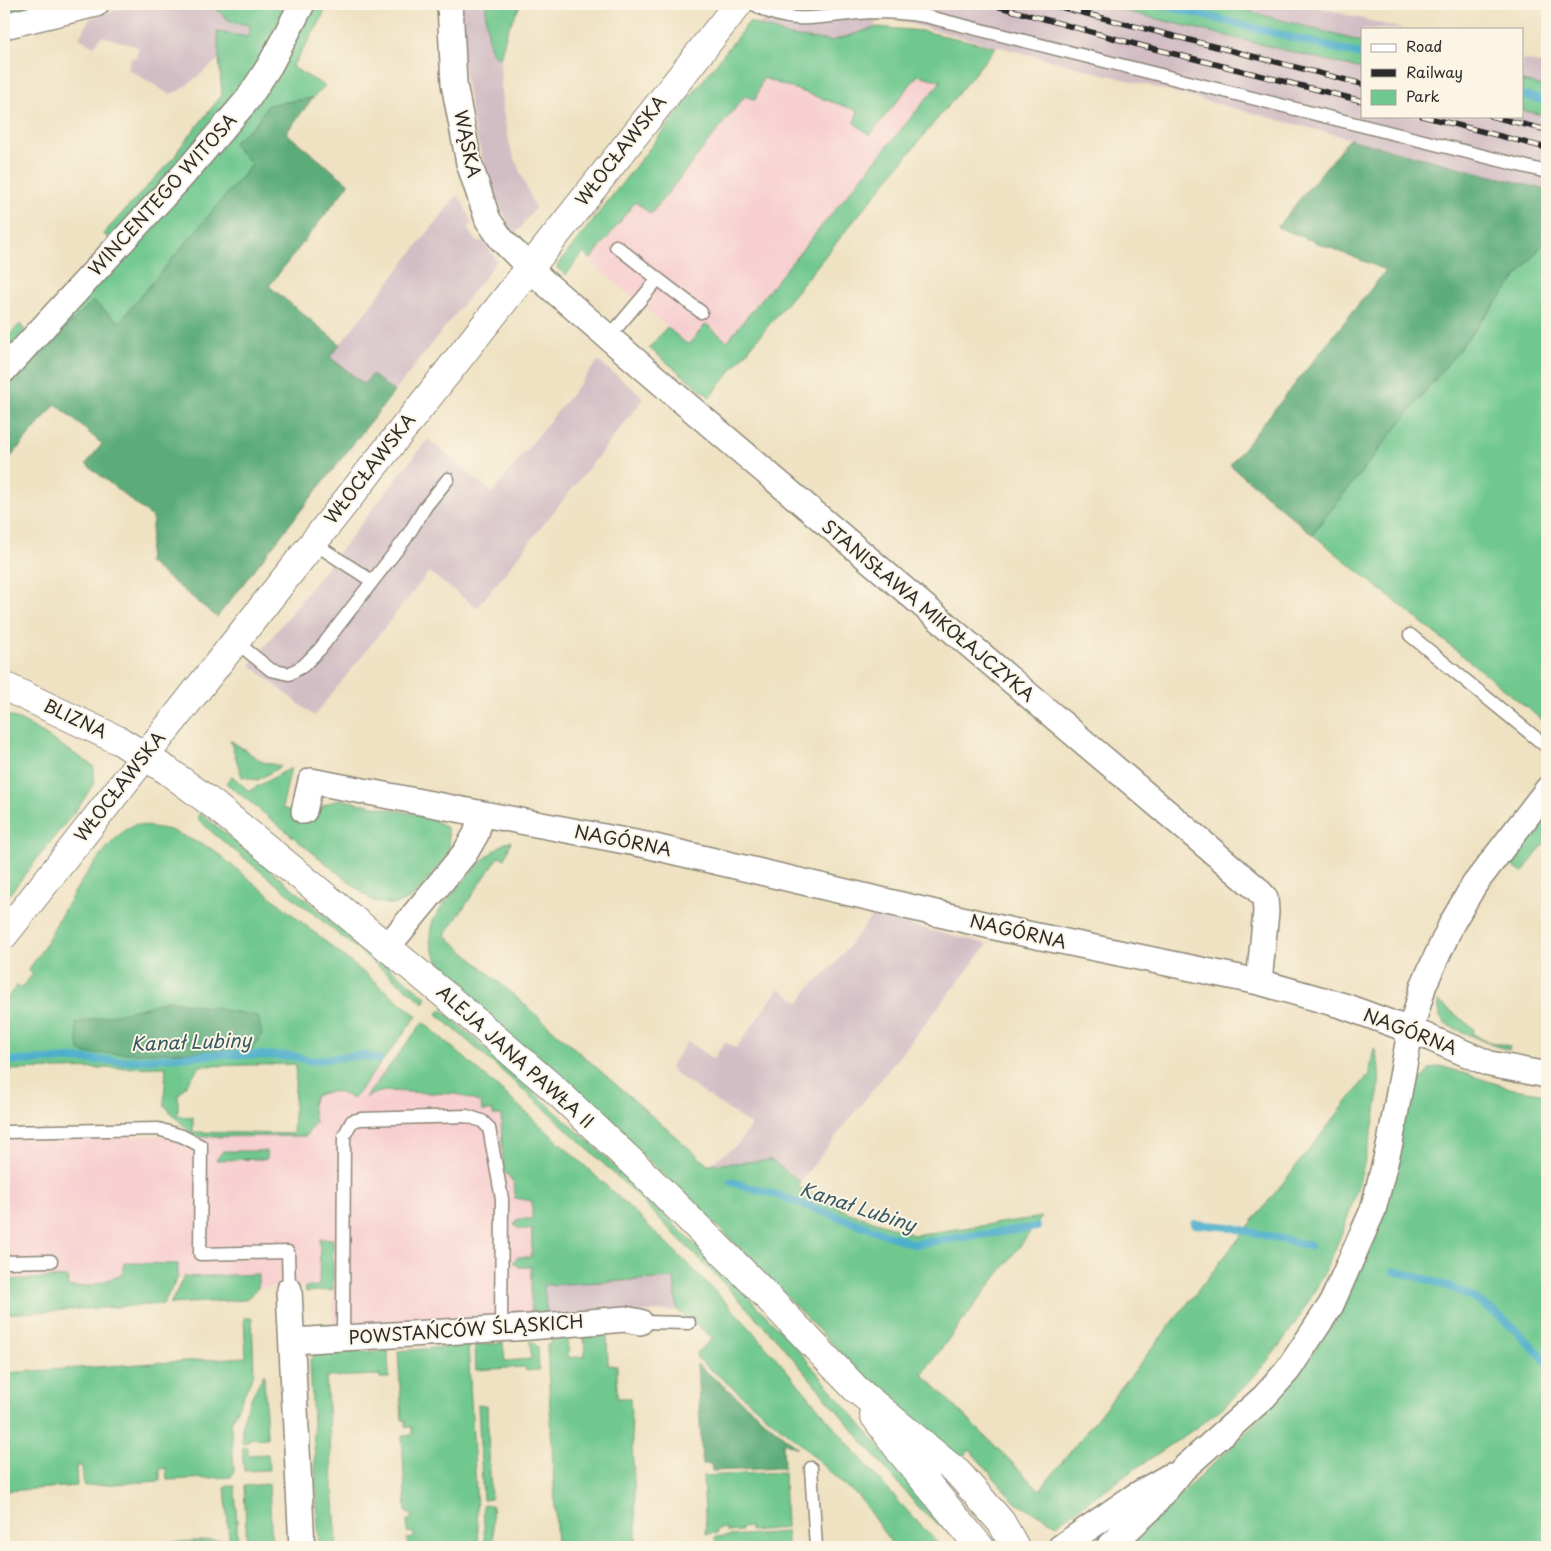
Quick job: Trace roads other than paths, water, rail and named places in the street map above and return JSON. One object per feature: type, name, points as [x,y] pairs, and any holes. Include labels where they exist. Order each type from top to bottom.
[{"type":"street","points":[[4,26],[96,4]]},
{"type":"street","name":"WINCENTEGO WITOSA","points":[[4,370],[184,174],[248,99],[270,65],[302,4]]},
{"type":"street","name":"WĄSKA","points":[[450,4],[454,84],[469,162],[479,196],[488,220],[502,240],[529,267]]},
{"type":"street","name":"WŁOCŁAWSKA","points":[[4,935],[738,4]]},
{"type":"street","name":"STANISŁAWA MIKOŁAJCZYKA","points":[[529,267],[1257,889],[1265,898],[1266,912],[1259,982]]},
{"type":"street","name":"BLIZNA","points":[[4,686],[94,728],[145,756]]},
{"type":"street","name":"ALEJA JANA PAWŁA II","points":[[145,756],[214,805],[388,946],[552,1087],[758,1286],[856,1389],[958,1473],[1001,1522],[1015,1547]]},
{"type":"street","name":"NAGÓRNA","points":[[304,811],[312,782],[646,845],[1008,930],[1259,982],[1335,1003],[1490,1064],[1547,1076]]},
{"type":"street","points":[[1109,1547],[1150,1510],[1183,1469],[1264,1397],[1300,1354],[1332,1305],[1373,1210],[1390,1143],[1410,1032],[1424,984],[1452,923],[1474,885],[1547,790]]},
{"type":"street","points":[[388,946],[466,853],[476,834],[481,814]]},
{"type":"street","points":[[289,1290],[302,1547]]},
{"type":"street","name":"POWSTAŃCÓW ŚLĄSKICH","points":[[292,1340],[501,1329],[625,1319],[640,1322]]},
{"type":"street","name":"ALEJA JANA PAWŁA II","points":[[856,1389],[900,1451],[980,1547]]},
{"type":"street","points":[[1062,1547],[1136,1496],[1183,1469]]},
{"type":"lane","points":[[754,4],[778,15],[795,20],[870,12],[900,12],[925,16],[1547,172]]},
{"type":"lane","points":[[616,246],[701,312]]},
{"type":"lane","points":[[609,337],[658,279]]},
{"type":"lane","points":[[235,641],[270,670],[289,674],[303,666],[320,649],[406,538],[426,506],[448,479]]},
{"type":"lane","points":[[312,542],[372,581]]},
{"type":"lane","points":[[1410,635],[1547,747]]},
{"type":"lane","points":[[343,1338],[344,1136],[352,1121],[361,1119],[467,1116],[482,1121],[489,1128],[502,1199],[501,1329]]},
{"type":"lane","points":[[4,1132],[147,1128],[182,1136],[201,1146],[200,1254],[288,1252],[289,1290]]},
{"type":"lane","points":[[4,1262],[51,1261]]},
{"type":"lane","points":[[640,1322],[689,1323]]},
{"type":"lane","points":[[810,1468],[816,1547]]},
{"type":"waterway","points":[[1158,4],[1361,55]]},
{"type":"waterway","points":[[1524,95],[1547,101]]},
{"type":"waterway","name":"Kanał Lubiny","points":[[4,1061],[78,1059],[120,1061],[222,1054],[293,1056],[311,1061],[362,1055],[379,1060]]},
{"type":"waterway","name":"Kanał Lubiny","points":[[731,1182],[774,1194],[913,1244],[1037,1227]]},
{"type":"waterway","name":"Kanał Lubiny","points":[[1195,1224],[1229,1227],[1310,1246]]},
{"type":"waterway","name":"Kanał Lubiny","points":[[1394,1271],[1429,1280],[1464,1293],[1478,1301],[1503,1319],[1547,1362]]},
{"type":"railway","points":[[989,4],[1135,44],[1361,101]]},
{"type":"railway","points":[[1048,4],[1361,84]]},
{"type":"railway","points":[[1430,118],[1547,148]]},
{"type":"railway","points":[[1498,118],[1547,130]]}]
